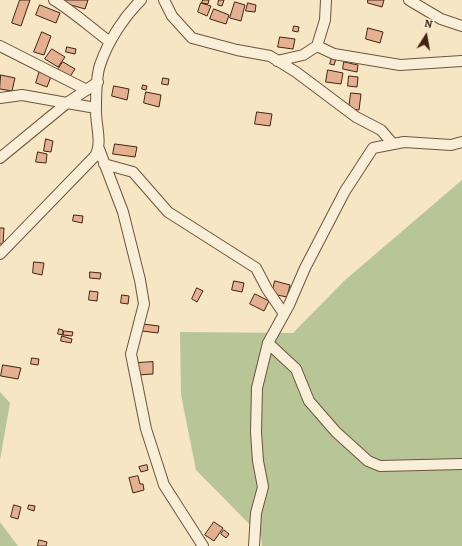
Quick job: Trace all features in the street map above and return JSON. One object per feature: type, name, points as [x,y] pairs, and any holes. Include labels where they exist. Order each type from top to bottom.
[{"type":"street","points":[[54,0],[70,9],[91,28],[110,42]]},
{"type":"street","points":[[141,0],[132,9],[110,42],[100,66],[96,108],[99,149],[123,212],[140,280],[144,304],[131,354],[146,429],[164,485],[203,546]]},
{"type":"street","points":[[164,0],[172,16],[192,38],[237,50],[270,56],[296,72],[356,116],[381,130],[393,144]]},
{"type":"street","points":[[277,61],[303,55],[317,46],[325,20],[326,0]]},
{"type":"street","points":[[409,0],[441,19],[462,26]]},
{"type":"street","points":[[0,46],[87,90]]},
{"type":"street","points":[[317,46],[334,54],[400,65],[462,61]]},
{"type":"street","points":[[0,158],[67,103],[98,82]]},
{"type":"street","points":[[0,98],[22,96],[96,108]]},
{"type":"street","points":[[254,546],[256,513],[263,487],[258,462],[256,432],[257,388],[268,343],[284,314],[344,191],[373,148],[404,142],[450,145],[462,142]]},
{"type":"street","points":[[0,254],[95,156],[99,149]]},
{"type":"street","points":[[104,164],[133,172],[168,212],[256,268],[267,289],[284,314]]},
{"type":"street","points":[[268,343],[296,369],[309,401],[336,432],[368,460],[380,466],[462,464]]},
{"type":"green space","points":[[462,180],[462,546],[262,546],[261,536],[196,470],[181,395],[180,332],[293,333],[344,281]]},
{"type":"green space","points":[[0,392],[10,403],[0,460]]},
{"type":"green space","points":[[0,522],[18,546],[0,546]]},
{"type":"building","points":[[20,0],[30,0],[21,26],[12,23]]},
{"type":"building","points":[[65,0],[88,0],[85,9],[64,3]]},
{"type":"building","points":[[203,0],[209,0],[208,4],[202,3]]},
{"type":"building","points":[[219,0],[224,0],[222,6],[218,5]]},
{"type":"building","points":[[368,0],[384,0],[382,7],[368,3]]},
{"type":"building","points":[[235,2],[245,5],[241,21],[230,18]]},
{"type":"building","points":[[201,3],[211,6],[207,16],[198,12]]},
{"type":"building","points":[[248,3],[256,5],[255,12],[246,11]]},
{"type":"building","points":[[40,5],[60,13],[56,23],[36,15]]},
{"type":"building","points":[[214,9],[229,15],[226,24],[210,19]]},
{"type":"building","points":[[294,26],[299,27],[298,32],[293,31]]},
{"type":"building","points":[[368,28],[383,32],[380,43],[366,39]]},
{"type":"building","points":[[42,32],[51,36],[44,55],[34,52]]},
{"type":"building","points":[[280,37],[295,39],[293,49],[278,47]]},
{"type":"building","points":[[67,47],[76,49],[75,54],[66,52]]},
{"type":"building","points":[[52,49],[65,57],[58,67],[45,59]]},
{"type":"building","points":[[332,58],[336,59],[334,65],[330,64]]},
{"type":"building","points":[[63,62],[75,69],[69,78],[57,71]]},
{"type":"building","points":[[344,62],[358,65],[357,72],[343,69]]},
{"type":"building","points":[[40,70],[52,74],[47,87],[36,83]]},
{"type":"building","points":[[328,70],[343,73],[341,84],[326,82]]},
{"type":"building","points":[[1,75],[15,78],[12,91],[0,89]]},
{"type":"building","points":[[349,76],[358,77],[357,87],[348,86]]},
{"type":"building","points":[[163,78],[169,79],[168,85],[162,84]]},
{"type":"building","points":[[143,85],[147,86],[146,90],[142,89]]},
{"type":"building","points":[[114,86],[129,89],[127,100],[112,96]]},
{"type":"building","points":[[146,92],[161,95],[159,107],[144,103]]},
{"type":"building","points":[[351,93],[361,94],[359,110],[349,109]]},
{"type":"building","points":[[257,112],[272,114],[270,126],[255,124]]},
{"type":"building","points":[[46,139],[53,141],[51,152],[44,151]]},
{"type":"building","points":[[115,144],[137,147],[135,157],[113,154]]},
{"type":"building","points":[[38,152],[47,154],[46,163],[36,162]]},
{"type":"building","points":[[74,215],[83,216],[82,223],[73,221]]},
{"type":"building","points":[[0,228],[4,228],[3,244],[0,244]]},
{"type":"building","points":[[34,262],[44,263],[42,275],[33,273]]},
{"type":"building","points":[[90,272],[101,273],[100,279],[90,278]]},
{"type":"building","points":[[234,281],[244,283],[242,292],[232,290]]},
{"type":"building","points":[[275,281],[290,285],[287,297],[272,294]]},
{"type":"building","points":[[197,288],[203,291],[197,302],[192,299]]},
{"type":"building","points":[[90,291],[98,292],[97,301],[89,300]]},
{"type":"building","points":[[255,294],[269,301],[264,311],[250,304]]},
{"type":"building","points":[[122,295],[129,296],[128,304],[121,303]]},
{"type":"building","points":[[143,324],[159,326],[158,333],[142,331]]},
{"type":"building","points":[[59,329],[63,330],[63,335],[58,334]]},
{"type":"building","points":[[64,331],[73,332],[72,336],[63,335]]},
{"type":"building","points":[[62,336],[72,339],[71,343],[61,341]]},
{"type":"building","points":[[32,358],[39,359],[38,365],[31,364]]},
{"type":"building","points":[[153,362],[153,374],[138,375],[137,363]]},
{"type":"building","points":[[3,365],[21,368],[18,379],[1,376]]},
{"type":"building","points":[[147,465],[148,470],[141,472],[139,467]]},
{"type":"building","points":[[138,476],[140,484],[143,484],[144,490],[133,493],[129,478]]},
{"type":"building","points":[[14,505],[21,507],[18,519],[11,517]]},
{"type":"building","points":[[29,505],[35,506],[34,511],[28,509]]},
{"type":"building","points":[[214,522],[223,528],[214,541],[205,535]]},
{"type":"building","points":[[224,530],[229,534],[226,538],[221,534]]},
{"type":"building","points":[[39,540],[47,542],[46,546],[38,546]]}]
